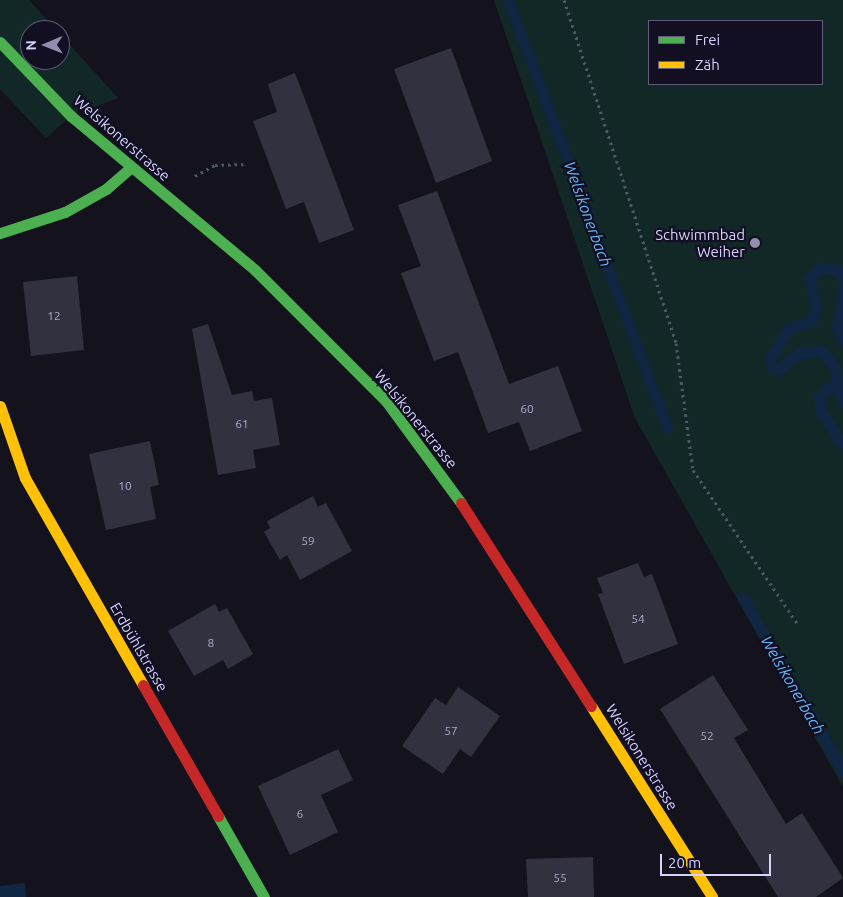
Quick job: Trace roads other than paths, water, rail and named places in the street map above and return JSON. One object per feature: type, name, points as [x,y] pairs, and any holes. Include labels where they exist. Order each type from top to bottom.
[{"type":"main road","name":"Welsikonerstrasse","points":[[0,42],[72,116],[255,270],[386,401],[472,518],[712,897]]},
{"type":"main road","points":[[0,233],[65,212],[106,189],[131,167]]},
{"type":"main road","name":"Erdbühlstrasse","points":[[0,406],[25,478],[264,897]]},
{"type":"water","points":[[25,883],[26,897],[0,897],[0,886]]},
{"type":"waterway","name":"Welsikonerbach","points":[[508,0],[667,427]]},
{"type":"waterway","points":[[843,278],[838,270],[820,268],[809,277],[816,308],[812,320],[788,329],[770,359],[772,367],[779,369],[799,353],[822,351],[834,367],[843,402]]},
{"type":"waterway","points":[[843,289],[837,327],[843,342]]},
{"type":"waterway","points":[[843,387],[828,387],[819,397],[821,411],[843,446]]},
{"type":"waterway","name":"Welsikonerbach","points":[[743,598],[843,772]]},
{"type":"place","name":"Schwimmbad Weiher","points":[[755,243]]}]
